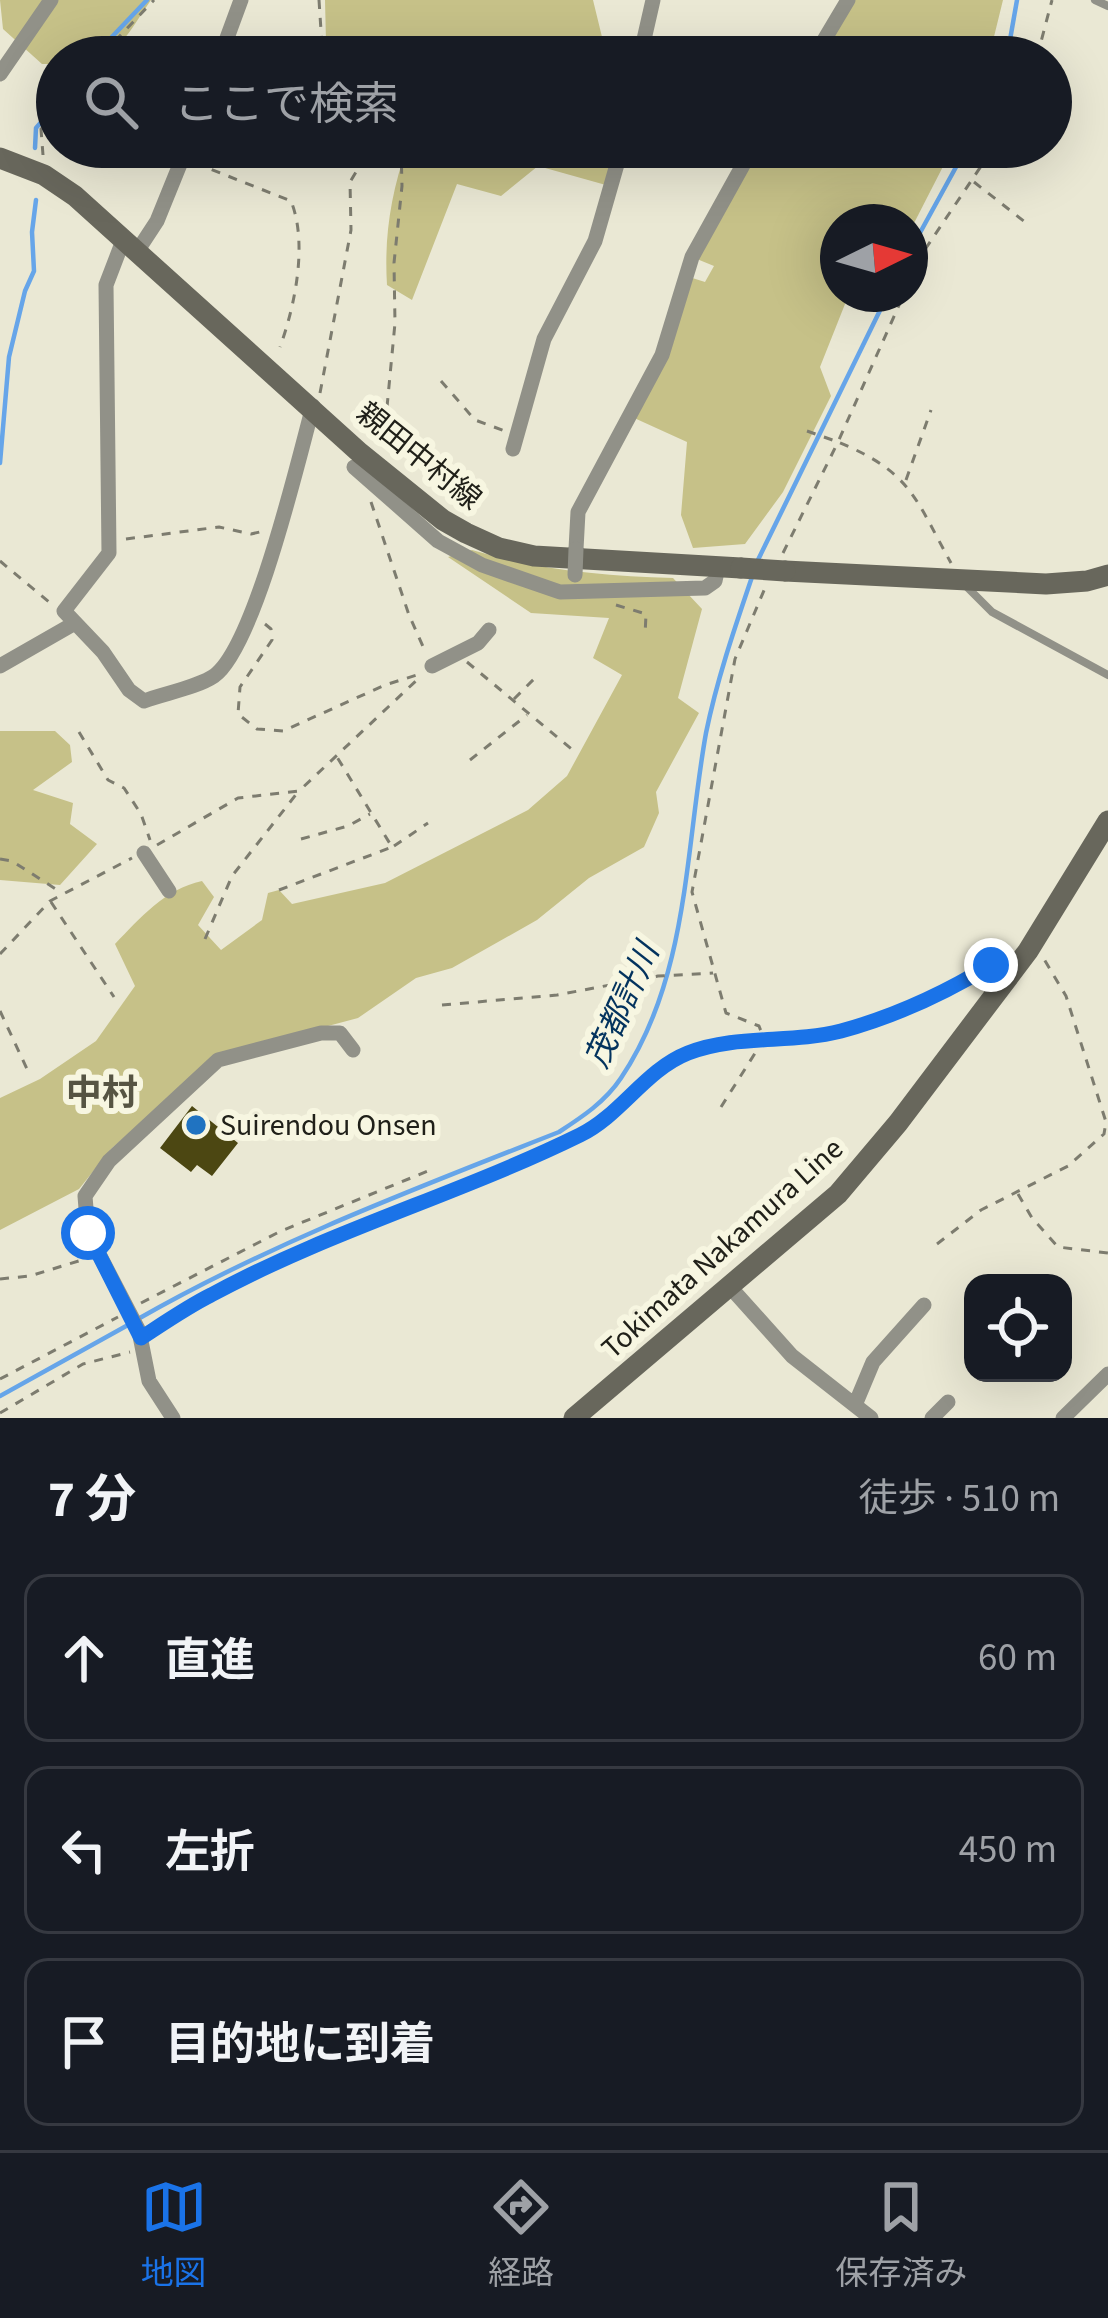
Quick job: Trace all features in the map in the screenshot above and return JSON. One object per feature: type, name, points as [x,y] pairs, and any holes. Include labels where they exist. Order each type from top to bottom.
[{"type":"main road","name":"親田中村線","points":[[0,158],[44,175],[75,196],[360,453],[443,520],[499,548],[534,556],[1046,584],[1088,581],[1108,574]]},
{"type":"main road","name":"Tokimata Nakamura Line","points":[[574,1418],[838,1194],[898,1123],[1031,946],[1108,821]]},
{"type":"street","points":[[0,74],[51,0]]},
{"type":"street","points":[[228,36],[242,0]]},
{"type":"street","points":[[645,36],[653,0]]},
{"type":"street","points":[[827,36],[848,0]]},
{"type":"street","points":[[0,666],[70,617],[109,554],[106,285],[131,244],[157,221],[178,168]]},
{"type":"street","points":[[513,449],[544,339],[595,241],[616,168]]},
{"type":"street","points":[[574,593],[578,512],[662,355],[692,257],[741,168]]},
{"type":"street","points":[[70,617],[103,652],[129,690],[144,701],[210,679],[230,661],[277,542],[313,406]]},
{"type":"street","points":[[354,467],[437,541],[482,565],[560,592],[705,588],[730,568]]},
{"type":"street","points":[[432,666],[478,643],[489,630]]},
{"type":"street","points":[[148,850],[169,891]]},
{"type":"street","points":[[173,1418],[149,1381],[141,1339],[88,1233],[85,1196],[109,1161],[218,1060],[321,1033],[340,1033],[353,1050]]},
{"type":"street","points":[[731,1288],[792,1356],[871,1418]]},
{"type":"street","points":[[855,1405],[873,1362],[924,1305]]},
{"type":"street","points":[[1063,1418],[1108,1373]]},
{"type":"street","points":[[932,1418],[948,1402]]},
{"type":"lane","points":[[1095,0],[1108,6]]},
{"type":"lane","points":[[961,580],[992,612],[1108,675]]},
{"type":"path","points":[[120,36],[154,0]]},
{"type":"path","points":[[319,0],[321,36]]},
{"type":"path","points":[[1043,36],[1052,0]]},
{"type":"path","points":[[44,168],[44,175]]},
{"type":"path","points":[[217,168],[291,201],[295,212],[297,262],[291,319],[280,347]]},
{"type":"path","points":[[313,406],[324,386],[351,230],[350,182],[358,168]]},
{"type":"path","points":[[387,407],[402,168]]},
{"type":"path","points":[[928,245],[981,168]]},
{"type":"path","points":[[973,181],[1030,226]]},
{"type":"path","points":[[764,1039],[759,1026],[726,1013],[692,892],[735,659],[896,312]]},
{"type":"path","points":[[441,381],[475,420],[500,431],[518,428]]},
{"type":"path","points":[[906,482],[931,410]]},
{"type":"path","points":[[807,431],[872,456],[906,482],[961,580]]},
{"type":"path","points":[[364,496],[373,504],[409,615],[432,666]]},
{"type":"path","points":[[110,541],[219,527],[251,534],[266,530]]},
{"type":"path","points":[[0,561],[70,617]]},
{"type":"path","points":[[610,604],[646,614],[645,636]]},
{"type":"path","points":[[205,939],[232,876],[299,791],[424,673],[385,685],[283,731],[257,730],[238,713],[240,687],[272,640],[271,628],[250,610]]},
{"type":"path","points":[[456,654],[574,751]]},
{"type":"path","points":[[512,700],[538,675]]},
{"type":"path","points":[[470,760],[529,713]]},
{"type":"path","points":[[79,732],[108,781],[124,788],[141,814],[148,850]]},
{"type":"path","points":[[337,755],[392,847]]},
{"type":"path","points":[[0,954],[50,901],[238,798],[299,791]]},
{"type":"path","points":[[301,839],[372,814]]},
{"type":"path","points":[[279,890],[392,847],[428,823]]},
{"type":"path","points":[[0,859],[12,861],[64,893]]},
{"type":"path","points":[[50,901],[114,997]]},
{"type":"path","points":[[0,1413],[256,1272],[594,1128],[654,1072],[686,1054],[719,1044],[839,1031],[949,991],[1031,946],[1040,951],[1066,996],[1106,1122],[1104,1134],[1068,1166],[981,1210],[937,1244]]},
{"type":"path","points":[[442,1005],[714,973]]},
{"type":"path","points":[[0,1011],[27,1069]]},
{"type":"path","points":[[721,1107],[764,1039]]},
{"type":"path","points":[[0,1379],[280,1231],[428,1171]]},
{"type":"path","points":[[1017,1192],[1032,1218],[1058,1246],[1108,1253]]},
{"type":"path","points":[[0,1280],[30,1276],[99,1254]]},
{"type":"shaded area","points":[[0,0],[151,0],[126,36],[36,36],[36,59],[3,29]]},
{"type":"shaded area","points":[[325,0],[593,0],[602,36],[326,36]]},
{"type":"shaded area","points":[[841,0],[1003,0],[994,36],[825,36]]},
{"type":"shaded area","points":[[401,168],[536,168],[501,196],[457,184],[412,300],[387,285],[390,215]]},
{"type":"shaded area","points":[[545,168],[617,168],[613,187]]},
{"type":"shaded area","points":[[742,168],[942,168],[924,204],[820,204],[820,312],[842,312],[820,367],[831,396],[783,492],[745,544],[693,548],[681,515],[687,442],[632,417],[686,276],[705,282],[714,266],[692,257]]},
{"type":"shaded area","points":[[472,550],[571,571],[673,578],[702,609],[678,698],[699,713],[656,792],[659,813],[644,847],[589,878],[537,920],[452,968],[416,978],[358,1018],[216,1056],[111,1149],[79,1189],[0,1230],[0,1098],[40,1079],[96,1041],[135,986],[115,944],[154,906],[202,881],[214,897],[198,925],[221,950],[262,920],[268,893],[279,890],[292,904],[385,883],[528,810],[567,776],[622,675],[593,658],[609,618],[531,613],[448,557]]},
{"type":"shaded area","points":[[0,731],[55,731],[70,745],[72,762],[33,790],[73,803],[70,824],[97,844],[60,885],[0,880]]},
{"type":"building","name":"Suirendou Onsen","points":[[192,1106],[238,1143],[212,1176],[197,1165],[191,1172],[160,1148]]},
{"type":"waterway","points":[[113,36],[147,0]]},
{"type":"waterway","name":"茂都計川","points":[[1011,36],[1017,0]]},
{"type":"waterway","points":[[35,148],[36,128]]},
{"type":"waterway","name":"茂都計川","points":[[928,218],[955,168]]},
{"type":"waterway","points":[[0,463],[9,357],[34,271],[36,200]]},
{"type":"waterway","name":"茂都計川","points":[[756,564],[879,312]]},
{"type":"waterway","name":"茂都計川","points":[[138,1319],[292,1241],[559,1132],[615,1087],[643,1039],[672,955],[706,733],[753,574]]},
{"type":"waterway","name":"茂都計川","points":[[0,1396],[128,1325]]},
{"type":"place","name":"Suirendou Onsen","points":[[196,1125]]},
{"type":"district","name":"中村","points":[[102,1092]]},
{"type":"route","points":[[88,1233],[141,1338],[256,1272],[594,1128],[654,1072],[686,1054],[719,1044],[839,1031],[949,991],[991,965]]}]
